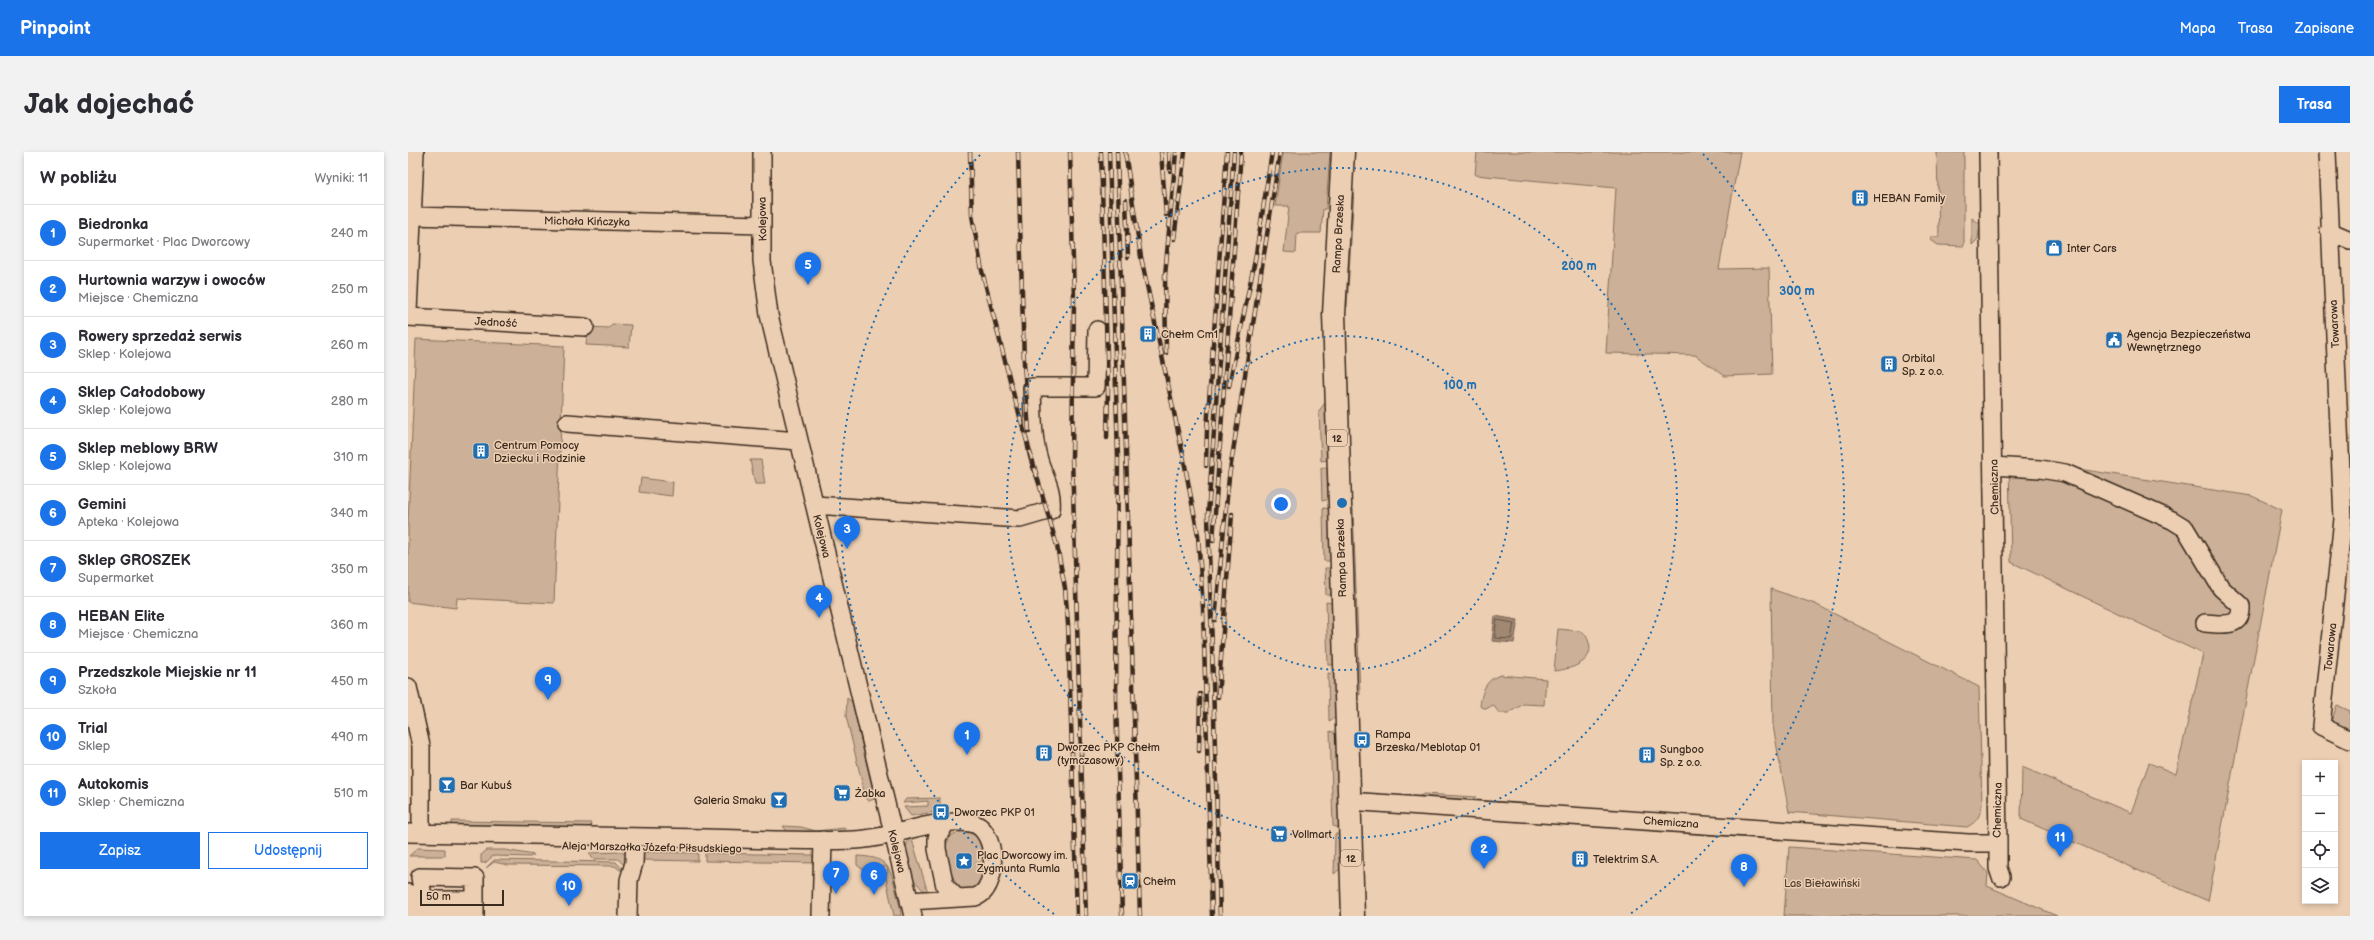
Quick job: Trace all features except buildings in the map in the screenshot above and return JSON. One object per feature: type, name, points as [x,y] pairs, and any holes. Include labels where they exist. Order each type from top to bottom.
[{"type":"highway","name":"Rampa Brzeska","points":[[1343,152],[1334,314],[1348,801],[1353,916]]},
{"type":"street","points":[[408,312],[415,152]]},
{"type":"street","name":"Kolejowa","points":[[762,152],[762,225],[765,289],[799,441],[911,908]]},
{"type":"street","name":"Chemiczna","points":[[1348,801],[1968,843],[1998,843],[1994,466],[1988,152]]},
{"type":"street","name":"Towarowa","points":[[2327,152],[2329,230],[2343,519],[2321,726],[2350,740]]},
{"type":"street","name":"Michała Kińczyka","points":[[412,216],[762,225]]},
{"type":"street","points":[[2329,230],[2350,240]]},
{"type":"street","name":"Jedność","points":[[408,317],[585,328]]},
{"type":"street","points":[[815,505],[1020,519],[1051,510],[1052,496],[1050,484],[1039,461],[1034,436],[1032,387],[1096,387],[1097,330]]},
{"type":"street","points":[[567,423],[799,441]]},
{"type":"street","points":[[1994,466],[2040,469],[2065,473],[2185,528],[2221,588],[2241,606],[2241,613],[2238,621],[2230,625],[2205,623]]},
{"type":"street","points":[[408,687],[421,746],[412,836]]},
{"type":"street","points":[[911,908],[956,897],[975,897],[981,895],[987,890],[992,872],[992,850],[985,830],[979,824],[946,823],[937,838],[937,849],[945,886],[956,897]]},
{"type":"street","name":"Aleja Marszałka Józefa Piłsudskiego","points":[[412,836],[823,845],[865,839],[894,837],[946,823]]},
{"type":"street","points":[[628,916],[628,880],[634,863],[635,842]]},
{"type":"street","points":[[1998,843],[1998,868],[2001,877]]},
{"type":"street","points":[[821,916],[823,845]]},
{"type":"street","points":[[420,877],[475,878],[475,910],[419,908],[420,877]]},
{"type":"green space","points":[[1283,152],[1330,152],[1326,209],[1323,209],[1321,233],[1297,233],[1296,253],[1284,252],[1289,206],[1275,206]]},
{"type":"green space","points":[[1477,152],[1740,152],[1719,269],[1769,268],[1772,374],[1725,376],[1695,355],[1606,353],[1616,188],[1475,175]]},
{"type":"green space","points":[[1937,152],[1964,152],[1964,246],[1938,245],[1931,240],[1931,237],[1939,237]]},
{"type":"green space","points":[[1350,189],[1354,190],[1347,307],[1344,302]]},
{"type":"green space","points":[[1972,218],[1980,224],[1978,239],[1972,245]]},
{"type":"green space","points":[[612,324],[631,325],[629,347],[586,345],[588,327],[609,328]]},
{"type":"green space","points":[[416,339],[564,346],[554,603],[457,598],[456,608],[408,602],[408,524]]},
{"type":"green space","points":[[1327,400],[1328,460],[1321,461],[1319,411]]},
{"type":"green space","points":[[750,460],[761,460],[765,484],[755,484]]},
{"type":"green space","points":[[2009,461],[2066,467],[2252,496],[2282,510],[2208,901],[2021,819],[2022,767],[2131,813],[2149,763],[2176,774],[2203,654],[2011,562]]},
{"type":"green space","points":[[1321,468],[1327,468],[1329,471],[1330,499],[1322,501]]},
{"type":"green space","points":[[641,478],[673,482],[672,496],[639,492]]},
{"type":"green space","points":[[1323,508],[1330,509],[1332,559],[1329,561],[1324,561]]},
{"type":"green space","points":[[1353,508],[1360,695],[1355,691],[1350,510]]},
{"type":"green space","points":[[1325,568],[1330,568],[1332,571],[1331,595],[1326,595]]},
{"type":"green space","points":[[1771,589],[1815,604],[1979,687],[1982,805],[1976,821],[1967,827],[1789,812],[1773,726]]},
{"type":"green space","points":[[1326,602],[1333,603],[1335,663],[1332,665],[1328,665]]},
{"type":"green space","points":[[1558,629],[1579,631],[1585,634],[1590,650],[1583,662],[1570,668],[1554,671]]},
{"type":"green space","points":[[1328,673],[1335,674],[1337,712],[1335,718],[1329,721]]},
{"type":"green space","points":[[1501,675],[1546,679],[1544,705],[1524,704],[1508,713],[1499,713],[1493,705],[1486,709],[1480,706],[1485,687],[1491,680]]},
{"type":"green space","points":[[847,698],[852,702],[875,799],[868,801],[866,799],[846,716]]},
{"type":"green space","points":[[2337,705],[2350,711],[2350,734],[2341,730],[2332,720]]},
{"type":"green space","points":[[1330,731],[1337,737],[1340,828],[1333,826]]},
{"type":"green space","points":[[1424,794],[1476,797],[1470,801],[1415,798]]},
{"type":"green space","points":[[940,798],[940,806],[945,806],[945,810],[911,816],[904,807],[928,806],[928,801],[903,803],[906,799]]},
{"type":"green space","points":[[452,821],[591,823],[590,828],[452,828]]},
{"type":"green space","points":[[783,826],[801,827],[816,831],[845,828],[845,835],[789,834]]},
{"type":"green space","points":[[963,831],[978,836],[984,855],[983,873],[980,886],[966,891],[956,884],[953,878],[949,865],[946,845],[951,835]]},
{"type":"green space","points":[[1335,834],[1341,834],[1341,868],[1334,874]]},
{"type":"green space","points":[[911,836],[928,893],[916,882],[908,867],[906,851],[907,843]]},
{"type":"green space","name":"Las Bieławiński","points":[[1789,847],[1977,860],[1988,873],[1987,886],[2057,916],[1784,916]]},
{"type":"green space","points":[[418,848],[445,849],[445,856],[409,856]]},
{"type":"green space","points":[[487,850],[505,850],[534,855],[530,857],[493,856],[485,863],[481,863],[481,855]]},
{"type":"green space","points":[[621,852],[627,855],[625,866],[618,859],[593,859],[589,853]]},
{"type":"green space","points":[[642,853],[698,853],[698,861],[643,860],[638,863]]},
{"type":"green space","points":[[705,853],[812,855],[816,863],[705,861]]},
{"type":"green space","points":[[857,856],[874,858],[881,861],[885,864],[889,869],[894,882],[901,916],[894,916],[885,874],[888,873],[887,867],[882,867],[882,869],[862,869],[857,865]]},
{"type":"green space","points":[[494,860],[616,862],[623,870],[620,870],[615,866],[508,865],[494,862],[486,868]]},
{"type":"water","points":[[1495,616],[1518,620],[1514,643],[1492,641]]},
{"type":"railway","points":[[970,152],[972,215],[982,271],[1014,396],[1057,546],[1065,588],[1068,624],[1077,916]]},
{"type":"railway","points":[[1018,152],[1024,363],[1029,432]]},
{"type":"railway","points":[[1070,152],[1074,298],[1072,458],[1086,916]]},
{"type":"railway","points":[[1101,152],[1108,389],[1107,438]]},
{"type":"railway","points":[[1109,152],[1118,457],[1116,698],[1122,916]]},
{"type":"railway","points":[[1117,152],[1140,916]]},
{"type":"railway","points":[[1125,152],[1141,257],[1183,455],[1198,535],[1203,608],[1212,916]]},
{"type":"railway","points":[[1161,152],[1166,215]]},
{"type":"railway","points":[[1169,152],[1170,171]]},
{"type":"railway","points":[[1166,353],[1165,276],[1176,152]]},
{"type":"railway","points":[[1174,239],[1185,152]]},
{"type":"railway","points":[[1206,466],[1207,429],[1227,152]]},
{"type":"railway","points":[[1220,916],[1208,515],[1234,152]]},
{"type":"railway","points":[[1213,541],[1241,152]]},
{"type":"railway","points":[[1229,386],[1255,260],[1272,152]]},
{"type":"railway","points":[[1215,620],[1229,477],[1280,152]]},
{"type":"railway","points":[[1126,200],[1128,257]]},
{"type":"railway","points":[[1218,697],[1232,514]]},
{"type":"railway","points":[[1199,751],[1200,694]]},
{"type":"place","name":"HEBAN Family","points":[[1860,198]]},
{"type":"place","name":"Inter Cars","points":[[2054,248]]},
{"type":"place","name":"Sklep meblowy BRW","points":[[808,285]]},
{"type":"place","name":"Chełm Cm1","points":[[1148,334]]},
{"type":"place","name":"Agencja Bezpieczeństwa Wewnętrznego","points":[[2114,340]]},
{"type":"place","name":"Orbital Sp. z o.o.","points":[[1889,364]]},
{"type":"place","name":"Centrum Pomocy Dziecku i Rodzinie","points":[[481,451]]},
{"type":"place","name":"Rowery sprzedaż serwis","points":[[847,549]]},
{"type":"place","name":"Sklep Całodobowy","points":[[819,618]]},
{"type":"place","name":"Przedszkole Miejskie nr 11","points":[[548,700]]},
{"type":"place","name":"Rampa Brzeska/Meblotap 01","points":[[1362,740]]},
{"type":"place","name":"Dworzec PKP Chełm (tymczasowy)","points":[[1044,753]]},
{"type":"place","name":"Biedronka","points":[[967,755]]},
{"type":"place","name":"Sungboo Sp. z o.o.","points":[[1647,755]]},
{"type":"place","name":"Bar Kubuś","points":[[447,785]]},
{"type":"place","name":"Żabka","points":[[842,793]]},
{"type":"place","name":"Galeria Smaku","points":[[779,800]]},
{"type":"place","name":"Dworzec PKP 01","points":[[941,812]]},
{"type":"place","name":"Vollmart","points":[[1279,834]]},
{"type":"place","name":"Autokomis","points":[[2060,857]]},
{"type":"place","name":"Telektrim S.A.","points":[[1580,859]]},
{"type":"place","name":"Plac Dworcowy im. Zygmunta Rumla","points":[[964,861]]},
{"type":"place","name":"Hurtownia warzyw i owoców","points":[[1484,869]]},
{"type":"place","name":"Chełm","points":[[1130,881]]},
{"type":"place","name":"HEBAN Elite","points":[[1744,887]]},
{"type":"place","name":"Sklep GROSZEK","points":[[836,894]]},
{"type":"place","name":"Gemini","points":[[874,895]]},
{"type":"place","name":"Trial","points":[[569,906]]}]
